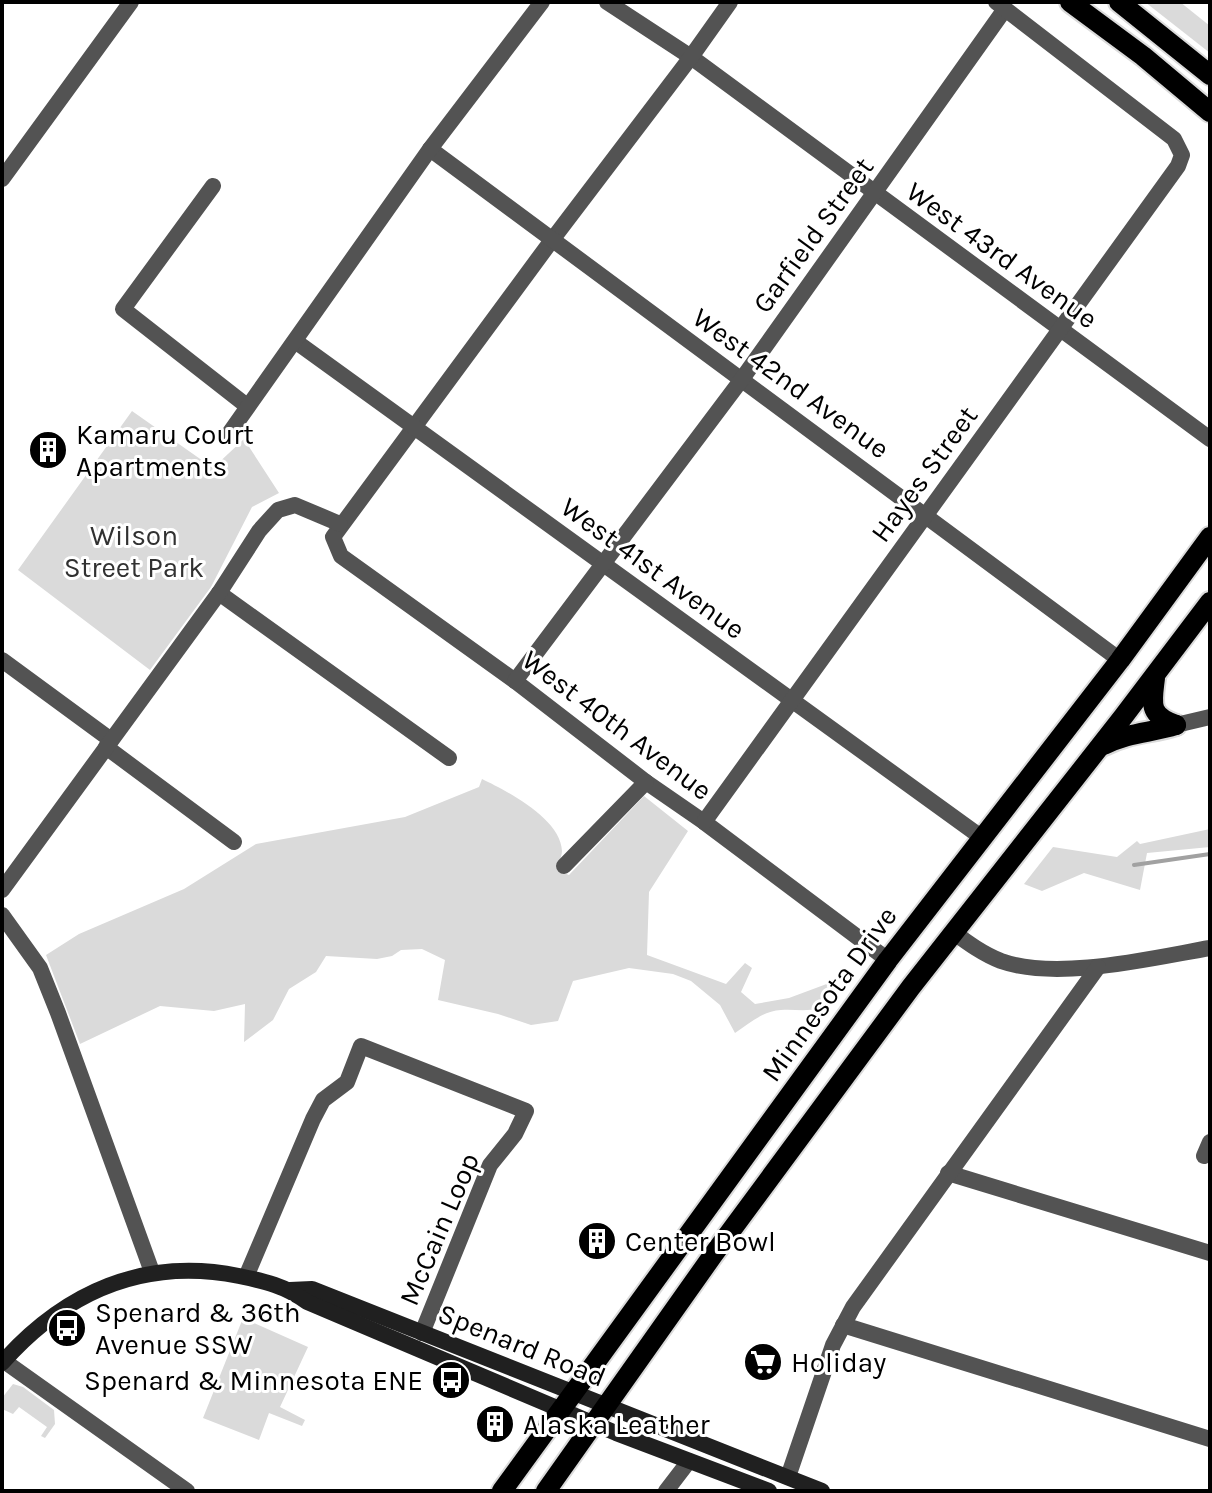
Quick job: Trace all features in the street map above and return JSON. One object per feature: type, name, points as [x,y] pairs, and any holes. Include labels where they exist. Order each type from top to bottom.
[{"type":"main road","points":[[1070,2],[1143,56],[1210,112]]},
{"type":"main road","points":[[1119,2],[1210,75]]},
{"type":"main road","name":"Minnesota Drive","points":[[502,1491],[888,960],[1120,660],[1210,537]]},
{"type":"main road","points":[[546,1491],[722,1242],[953,932],[1101,746],[1210,602]]},
{"type":"main road","points":[[1155,675],[1152,704],[1160,718],[1176,725]]},
{"type":"main road","points":[[1101,746],[1139,731],[1161,730],[1176,725]]},
{"type":"main road","name":"Spenard Road","points":[[3,1361],[37,1328],[82,1297],[120,1280],[152,1272],[185,1269],[246,1277],[290,1290],[329,1312],[601,1415],[822,1491]]},
{"type":"main road","name":"Spenard Road","points":[[290,1290],[312,1289],[422,1333],[567,1402]]},
{"type":"main road","name":"Spenard Road","points":[[601,1415],[689,1461],[769,1491]]},
{"type":"street","points":[[2,179],[131,2]]},
{"type":"street","points":[[228,435],[430,149],[542,2]]},
{"type":"street","name":"West 43rd Avenue","points":[[607,2],[691,57],[1210,439]]},
{"type":"street","points":[[2,890],[219,593],[259,531],[278,510],[295,505],[340,524],[730,2]]},
{"type":"street","name":"Hayes Street","points":[[704,822],[1178,166],[1182,155],[1174,139],[1000,5]]},
{"type":"street","name":"Garfield Street","points":[[515,681],[742,379],[874,193],[1000,5]]},
{"type":"street","name":"West 42nd Avenue","points":[[430,149],[1120,660]]},
{"type":"street","points":[[213,186],[123,309],[247,406]]},
{"type":"street","name":"West 41st Avenue","points":[[295,341],[981,837]]},
{"type":"street","name":"West 40th Avenue","points":[[340,524],[333,537],[341,556],[515,681],[646,782],[888,960]]},
{"type":"street","points":[[219,593],[449,758]]},
{"type":"street","points":[[2,660],[234,842]]},
{"type":"street","points":[[1176,725],[1210,717]]},
{"type":"street","points":[[564,866],[646,782]]},
{"type":"street","points":[[2,915],[40,968],[152,1272]]},
{"type":"street","points":[[953,932],[988,955],[1026,967],[1098,967],[1210,948]]},
{"type":"street","points":[[788,1477],[833,1345],[843,1325],[948,1173],[1098,967]]},
{"type":"street","name":"McCain Loop","points":[[246,1277],[313,1119],[323,1100],[347,1082],[361,1046],[526,1111],[515,1134],[490,1165],[422,1333]]},
{"type":"street","points":[[948,1173],[1210,1253]]},
{"type":"street","points":[[843,1325],[1210,1439]]},
{"type":"street","points":[[3,1361],[187,1491]]},
{"type":"street","points":[[666,1491],[689,1461]]},
{"type":"green space","points":[[1145,2],[1180,2],[1210,26],[1210,53]]},
{"type":"green space","name":"Wilson Street Park","points":[[132,411],[213,468],[244,439],[279,493],[252,507],[211,587],[150,670],[18,570]]},
{"type":"green space","points":[[482,779],[531,808],[553,828],[562,851],[557,870],[569,875],[644,796],[688,831],[649,892],[647,955],[726,984],[745,963],[752,968],[741,992],[755,1004],[789,998],[832,982],[820,1008],[768,1013],[735,1033],[720,1005],[691,981],[673,974],[629,968],[573,981],[558,1021],[531,1025],[438,1000],[445,960],[422,949],[401,950],[392,956],[377,959],[326,956],[316,972],[289,989],[273,1020],[244,1042],[245,1004],[214,1011],[160,1006],[80,1044],[46,955],[79,934],[184,889],[256,844],[405,817],[479,787]]},
{"type":"green space","points":[[1210,829],[1210,847],[1147,853],[1140,890],[1084,873],[1042,891],[1024,884],[1053,847],[1117,857],[1137,841],[1140,844]]},
{"type":"green space","points":[[243,1318],[308,1347],[280,1407],[305,1420],[302,1426],[269,1413],[259,1440],[203,1418]]},
{"type":"green space","points":[[13,1384],[23,1387],[54,1410],[55,1424],[45,1438],[41,1436],[47,1427],[19,1407],[13,1414],[2,1409],[2,1398]]},
{"type":"waterway","points":[[1134,865],[1210,854]]},
{"type":"place","name":"Kamaru Court Apartments","points":[[48,450]]},
{"type":"place","name":"Center Bowl","points":[[597,1241]]},
{"type":"place","name":"Spenard & 36th Avenue SSW","points":[[67,1328]]},
{"type":"place","name":"Holiday","points":[[763,1362]]},
{"type":"place","name":"Spenard & Minnesota ENE","points":[[451,1380]]},
{"type":"place","name":"Alaska Leather","points":[[495,1424]]}]
